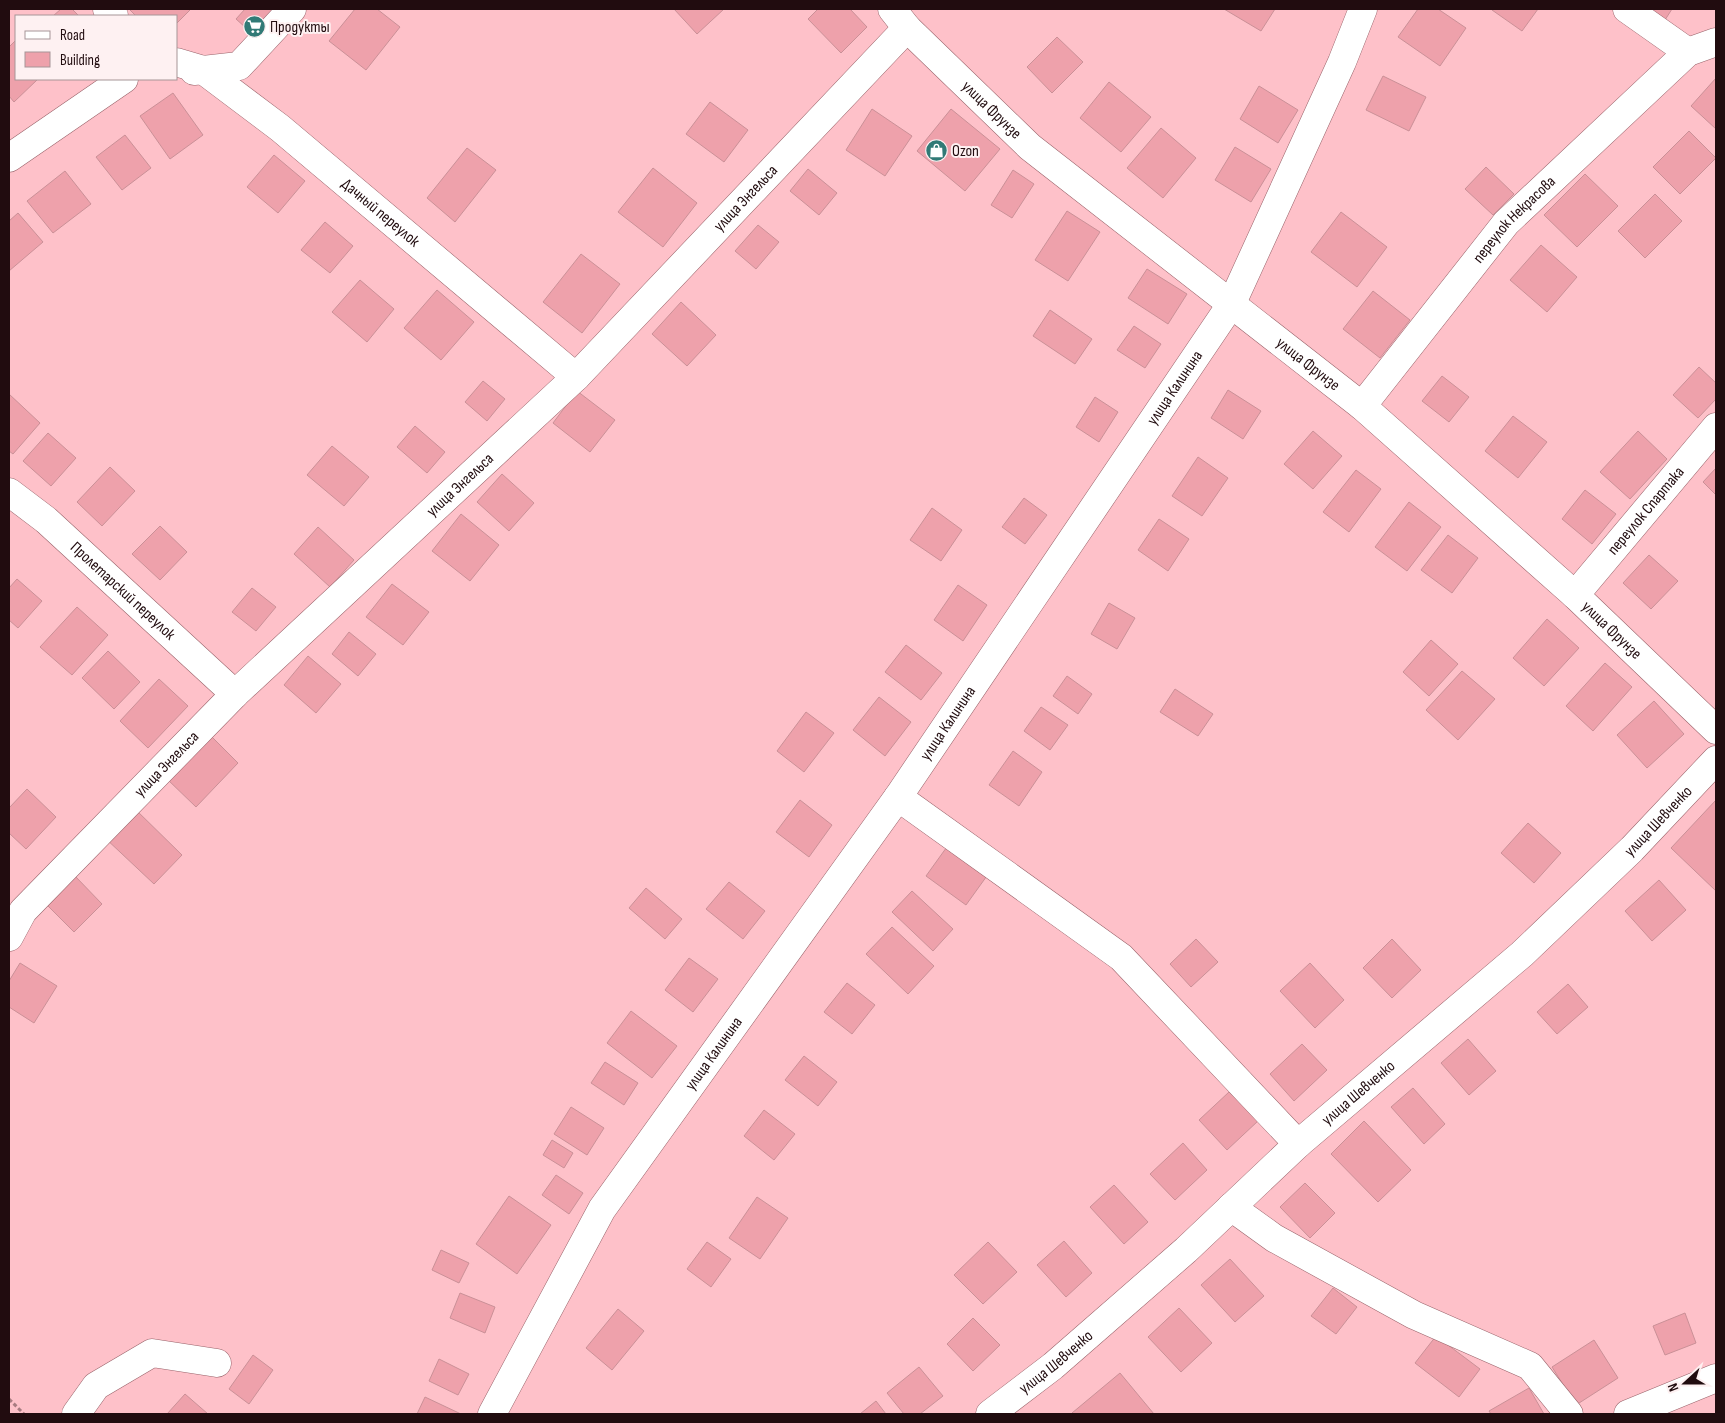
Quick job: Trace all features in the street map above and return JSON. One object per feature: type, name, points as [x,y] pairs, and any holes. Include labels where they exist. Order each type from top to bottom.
[{"type":"street","points":[[190,72],[239,66],[292,9]]},
{"type":"street","name":"улица Калинина","points":[[492,1414],[602,1209],[898,797],[1232,303],[1342,62],[1363,9]]},
{"type":"street","points":[[1627,9],[1688,52],[1716,42]]},
{"type":"street","name":"улица Фрунзе","points":[[899,18],[1030,147],[1362,406],[1575,595],[1716,730]]},
{"type":"street","name":"улица Энгельса","points":[[9,937],[23,911],[236,694],[576,377],[899,18]]},
{"type":"street","name":"переулок Некрасова","points":[[1362,406],[1506,223],[1688,52]]},
{"type":"street","name":"Дачный переулок","points":[[178,63],[280,128],[576,377]]},
{"type":"street","points":[[9,158],[123,80]]},
{"type":"street","name":"переулок Спартака","points":[[1575,595],[1716,427]]},
{"type":"street","name":"Пролетарский переулок","points":[[9,492],[46,520],[236,694]]},
{"type":"street","name":"улица Шевченко","points":[[990,1414],[1053,1366],[1186,1250],[1298,1144],[1522,954],[1632,848],[1716,760]]},
{"type":"street","points":[[898,797],[1121,957],[1298,1144]]},
{"type":"street","points":[[1232,1207],[1274,1238],[1414,1315],[1530,1366],[1569,1414]]},
{"type":"street","points":[[76,1414],[96,1386],[152,1353],[217,1363]]},
{"type":"street","points":[[1628,1414],[1716,1378]]},
{"type":"path","points":[[9,1399],[24,1414]]},
{"type":"building","points":[[61,9],[72,9],[78,15],[54,15]]},
{"type":"building","points":[[129,9],[191,9],[178,22],[178,15],[135,15]]},
{"type":"building","name":"Продукты","points":[[245,9],[278,9],[255,36],[236,19]]},
{"type":"building","points":[[355,9],[377,9],[400,27],[366,70],[329,41]]},
{"type":"building","points":[[674,9],[724,9],[697,34]]},
{"type":"building","points":[[818,9],[850,9],[867,27],[841,53],[808,19]]},
{"type":"building","points":[[1224,9],[1275,9],[1261,31]]},
{"type":"building","points":[[1418,9],[1438,9],[1466,28],[1440,66],[1398,37]]},
{"type":"building","points":[[1493,9],[1538,9],[1522,31]]},
{"type":"building","points":[[1646,9],[1672,9],[1665,20]]},
{"type":"building","points":[[1057,37],[1083,62],[1052,93],[1027,67]]},
{"type":"building","points":[[15,41],[15,80],[37,80],[14,102],[9,96],[9,47]]},
{"type":"building","points":[[1383,76],[1426,97],[1409,131],[1366,110]]},
{"type":"building","points":[[1716,78],[1716,129],[1691,106]]},
{"type":"building","points":[[1109,82],[1151,117],[1121,152],[1080,118]]},
{"type":"building","points":[[1259,86],[1298,110],[1278,143],[1240,119]]},
{"type":"building","points":[[173,93],[203,135],[170,159],[140,116]]},
{"type":"building","points":[[710,102],[748,130],[724,162],[686,134]]},
{"type":"building","points":[[872,109],[912,136],[885,176],[846,150]]},
{"type":"building","points":[[951,109],[1000,149],[965,191],[917,151]]},
{"type":"building","points":[[1161,128],[1196,158],[1163,198],[1127,168]]},
{"type":"building","points":[[1689,131],[1716,158],[1680,194],[1653,167]]},
{"type":"building","points":[[125,135],[151,168],[122,190],[96,157]]},
{"type":"building","points":[[1235,147],[1271,169],[1251,202],[1215,180]]},
{"type":"building","points":[[467,148],[496,170],[455,222],[427,198]]},
{"type":"building","points":[[274,155],[305,181],[278,213],[247,187]]},
{"type":"building","points":[[1486,167],[1514,194],[1493,215],[1465,189]]},
{"type":"building","points":[[653,168],[697,203],[663,247],[618,212]]},
{"type":"building","points":[[808,169],[837,193],[819,215],[790,191]]},
{"type":"building","points":[[1013,170],[1034,184],[1012,218],[991,205]]},
{"type":"building","points":[[65,171],[91,204],[53,233],[27,201]]},
{"type":"building","points":[[1585,174],[1618,206],[1577,247],[1544,215]]},
{"type":"building","points":[[1655,194],[1682,221],[1645,258],[1618,231]]},
{"type":"building","points":[[1067,211],[1100,232],[1068,281],[1035,260]]},
{"type":"building","points":[[1341,212],[1387,247],[1357,287],[1311,252]]},
{"type":"building","points":[[18,213],[43,242],[9,271],[9,221]]},
{"type":"building","points":[[325,222],[353,246],[330,273],[301,250]]},
{"type":"building","points":[[758,225],[779,242],[756,269],[735,251]]},
{"type":"building","points":[[1541,245],[1577,277],[1547,312],[1510,280]]},
{"type":"building","points":[[581,254],[620,284],[582,333],[543,302]]},
{"type":"building","points":[[1147,269],[1187,294],[1168,324],[1128,298]]},
{"type":"building","points":[[360,280],[394,309],[367,342],[332,312]]},
{"type":"building","points":[[437,290],[474,322],[441,360],[404,328]]},
{"type":"building","points":[[1373,291],[1410,320],[1380,358],[1343,329]]},
{"type":"building","points":[[681,302],[716,335],[687,366],[652,334]]},
{"type":"building","points":[[1050,310],[1092,339],[1075,364],[1033,336]]},
{"type":"building","points":[[1134,326],[1161,344],[1145,368],[1117,350]]},
{"type":"building","points":[[1699,367],[1716,383],[1716,399],[1698,418],[1673,395]]},
{"type":"building","points":[[1442,376],[1469,397],[1449,422],[1422,401]]},
{"type":"building","points":[[483,381],[505,399],[487,421],[465,402]]},
{"type":"building","points":[[1228,390],[1261,411],[1243,439],[1211,418]]},
{"type":"building","points":[[577,391],[615,420],[590,452],[553,423]]},
{"type":"building","points":[[9,394],[40,423],[13,454],[9,451]]},
{"type":"building","points":[[1095,397],[1118,412],[1099,442],[1076,427]]},
{"type":"building","points":[[1513,416],[1547,442],[1518,478],[1485,451]]},
{"type":"building","points":[[415,426],[445,452],[427,473],[397,447]]},
{"type":"building","points":[[1313,431],[1342,456],[1313,489],[1284,464]]},
{"type":"building","points":[[1638,431],[1667,459],[1630,499],[1600,472]]},
{"type":"building","points":[[48,433],[76,458],[51,486],[23,461]]},
{"type":"building","points":[[332,446],[369,477],[344,506],[307,475]]},
{"type":"building","points":[[1198,457],[1228,478],[1202,516],[1172,496]]},
{"type":"building","points":[[110,467],[135,491],[102,526],[77,502]]},
{"type":"building","points":[[1716,468],[1716,495],[1703,482]]},
{"type":"building","points":[[1356,470],[1381,489],[1349,532],[1323,512]]},
{"type":"building","points":[[502,474],[534,503],[509,531],[477,502]]},
{"type":"building","points":[[1585,490],[1616,514],[1592,544],[1562,519]]},
{"type":"building","points":[[1024,498],[1047,515],[1025,544],[1002,527]]},
{"type":"building","points":[[1409,502],[1441,527],[1407,571],[1375,547]]},
{"type":"building","points":[[932,508],[962,530],[941,561],[910,540]]},
{"type":"building","points":[[461,514],[499,545],[470,581],[432,551]]},
{"type":"building","points":[[1159,519],[1189,539],[1168,571],[1138,550]]},
{"type":"building","points":[[160,526],[187,552],[160,580],[132,554]]},
{"type":"building","points":[[318,527],[354,560],[330,587],[294,554]]},
{"type":"building","points":[[1448,535],[1478,558],[1452,593],[1421,570]]},
{"type":"building","points":[[1649,555],[1678,581],[1651,609],[1623,583]]},
{"type":"building","points":[[17,579],[42,601],[18,628],[9,620],[9,588]]},
{"type":"building","points":[[392,584],[429,612],[403,645],[366,617]]},
{"type":"building","points":[[958,585],[987,605],[963,641],[934,620]]},
{"type":"building","points":[[252,588],[276,607],[256,631],[232,612]]},
{"type":"building","points":[[1109,603],[1135,618],[1117,649],[1091,634]]},
{"type":"building","points":[[77,607],[108,635],[72,675],[40,647]]},
{"type":"building","points":[[1547,619],[1579,648],[1544,686],[1513,658]]},
{"type":"building","points":[[349,632],[376,654],[358,676],[332,654]]},
{"type":"building","points":[[1431,640],[1458,664],[1429,696],[1403,672]]},
{"type":"building","points":[[906,645],[942,673],[921,700],[885,672]]},
{"type":"building","points":[[108,651],[140,682],[114,709],[82,678]]},
{"type":"building","points":[[308,656],[341,684],[316,713],[284,685]]},
{"type":"building","points":[[1605,663],[1632,687],[1593,731],[1566,706]]},
{"type":"building","points":[[1462,671],[1495,699],[1458,740],[1426,710]]},
{"type":"building","points":[[1067,676],[1092,694],[1078,714],[1053,696]]},
{"type":"building","points":[[159,679],[188,706],[148,748],[120,721]]},
{"type":"building","points":[[1175,689],[1213,714],[1198,736],[1160,712]]},
{"type":"building","points":[[879,697],[911,722],[885,756],[853,730]]},
{"type":"building","points":[[1654,701],[1684,734],[1647,768],[1617,735]]},
{"type":"building","points":[[1041,707],[1068,725],[1050,750],[1024,731]]},
{"type":"building","points":[[806,712],[834,733],[804,772],[777,751]]},
{"type":"building","points":[[208,733],[238,763],[196,807],[166,778]]},
{"type":"building","points":[[1013,751],[1042,772],[1019,806],[989,785]]},
{"type":"building","points":[[27,789],[56,817],[26,849],[9,833],[9,808]]},
{"type":"building","points":[[800,800],[832,825],[809,857],[776,832]]},
{"type":"building","points":[[1716,800],[1716,891],[1671,848]]},
{"type":"building","points":[[133,807],[182,855],[154,884],[104,837]]},
{"type":"building","points":[[1528,823],[1561,853],[1534,883],[1501,853]]},
{"type":"building","points":[[949,844],[989,873],[966,905],[926,876]]},
{"type":"building","points":[[75,876],[102,904],[74,932],[46,904]]},
{"type":"building","points":[[1659,880],[1686,910],[1652,941],[1625,911]]},
{"type":"building","points":[[729,882],[765,911],[743,939],[706,909]]},
{"type":"building","points":[[646,888],[682,919],[665,939],[629,908]]},
{"type":"building","points":[[912,891],[953,929],[933,951],[892,912]]},
{"type":"building","points":[[892,927],[934,966],[908,994],[866,954]]},
{"type":"building","points":[[1196,939],[1218,962],[1191,987],[1170,964]]},
{"type":"building","points":[[1392,939],[1421,970],[1392,998],[1363,968]]},
{"type":"building","points":[[689,958],[718,979],[693,1012],[665,990]]},
{"type":"building","points":[[20,963],[57,986],[34,1023],[9,1007],[9,981]]},
{"type":"building","points":[[1310,963],[1344,1000],[1315,1028],[1280,991]]},
{"type":"building","points":[[847,983],[875,1005],[852,1034],[824,1012]]},
{"type":"building","points":[[1568,984],[1588,1007],[1557,1034],[1537,1012]]},
{"type":"building","points":[[631,1011],[677,1046],[652,1078],[607,1043]]},
{"type":"building","points":[[1468,1039],[1496,1071],[1469,1095],[1441,1063]]},
{"type":"building","points":[[1302,1044],[1327,1070],[1294,1101],[1270,1074]]},
{"type":"building","points":[[804,1056],[837,1082],[818,1106],[785,1080]]},
{"type":"building","points":[[605,1062],[638,1083],[624,1105],[591,1083]]},
{"type":"building","points":[[1413,1088],[1445,1124],[1424,1144],[1391,1107]]},
{"type":"building","points":[[1229,1092],[1258,1121],[1227,1150],[1199,1120]]},
{"type":"building","points":[[571,1107],[604,1128],[587,1155],[554,1134]]},
{"type":"building","points":[[764,1110],[795,1134],[774,1160],[744,1136]]},
{"type":"building","points":[[1364,1121],[1411,1170],[1378,1202],[1331,1154]]},
{"type":"building","points":[[552,1140],[573,1153],[564,1168],[543,1155]]},
{"type":"building","points":[[1183,1143],[1207,1170],[1175,1200],[1150,1174]]},
{"type":"building","points":[[556,1175],[583,1193],[569,1214],[542,1195]]},
{"type":"building","points":[[1305,1183],[1335,1213],[1310,1238],[1280,1207]]},
{"type":"building","points":[[1114,1185],[1148,1222],[1124,1244],[1090,1207]]},
{"type":"building","points":[[509,1196],[551,1225],[517,1274],[476,1244]]},
{"type":"building","points":[[757,1197],[788,1218],[760,1259],[729,1238]]},
{"type":"building","points":[[1064,1241],[1092,1273],[1066,1297],[1037,1265]]},
{"type":"building","points":[[707,1242],[731,1259],[711,1287],[687,1269]]},
{"type":"building","points":[[988,1242],[1017,1272],[983,1304],[954,1275]]},
{"type":"building","points":[[441,1250],[469,1263],[459,1283],[432,1270]]},
{"type":"building","points":[[1230,1259],[1264,1296],[1235,1322],[1201,1285]]},
{"type":"building","points":[[1333,1288],[1357,1307],[1336,1334],[1311,1316]]},
{"type":"building","points":[[460,1293],[495,1307],[485,1333],[450,1318]]},
{"type":"building","points":[[1179,1308],[1212,1343],[1181,1372],[1148,1337]]},
{"type":"building","points":[[618,1309],[644,1331],[612,1370],[586,1348]]},
{"type":"building","points":[[1685,1313],[1696,1343],[1665,1355],[1653,1326]]},
{"type":"building","points":[[973,1318],[1000,1345],[973,1371],[947,1344]]},
{"type":"building","points":[[1436,1336],[1480,1369],[1459,1397],[1415,1363]]},
{"type":"building","points":[[1594,1340],[1618,1378],[1576,1405],[1552,1367]]},
{"type":"building","points":[[253,1355],[273,1370],[249,1404],[229,1389]]},
{"type":"building","points":[[439,1359],[469,1374],[458,1395],[429,1381]]},
{"type":"building","points":[[919,1367],[943,1396],[920,1414],[904,1414],[887,1393]]},
{"type":"building","points":[[1120,1373],[1154,1414],[1072,1413]]},
{"type":"building","points":[[1529,1388],[1544,1414],[1491,1414],[1489,1411]]},
{"type":"building","points":[[185,1394],[208,1414],[167,1414]]},
{"type":"building","points":[[425,1397],[461,1414],[417,1414]]},
{"type":"building","points":[[876,1401],[886,1414],[860,1414]]},
{"type":"place","name":"Продукты","points":[[254,27]]},
{"type":"place","name":"Ozon","points":[[936,151]]}]
